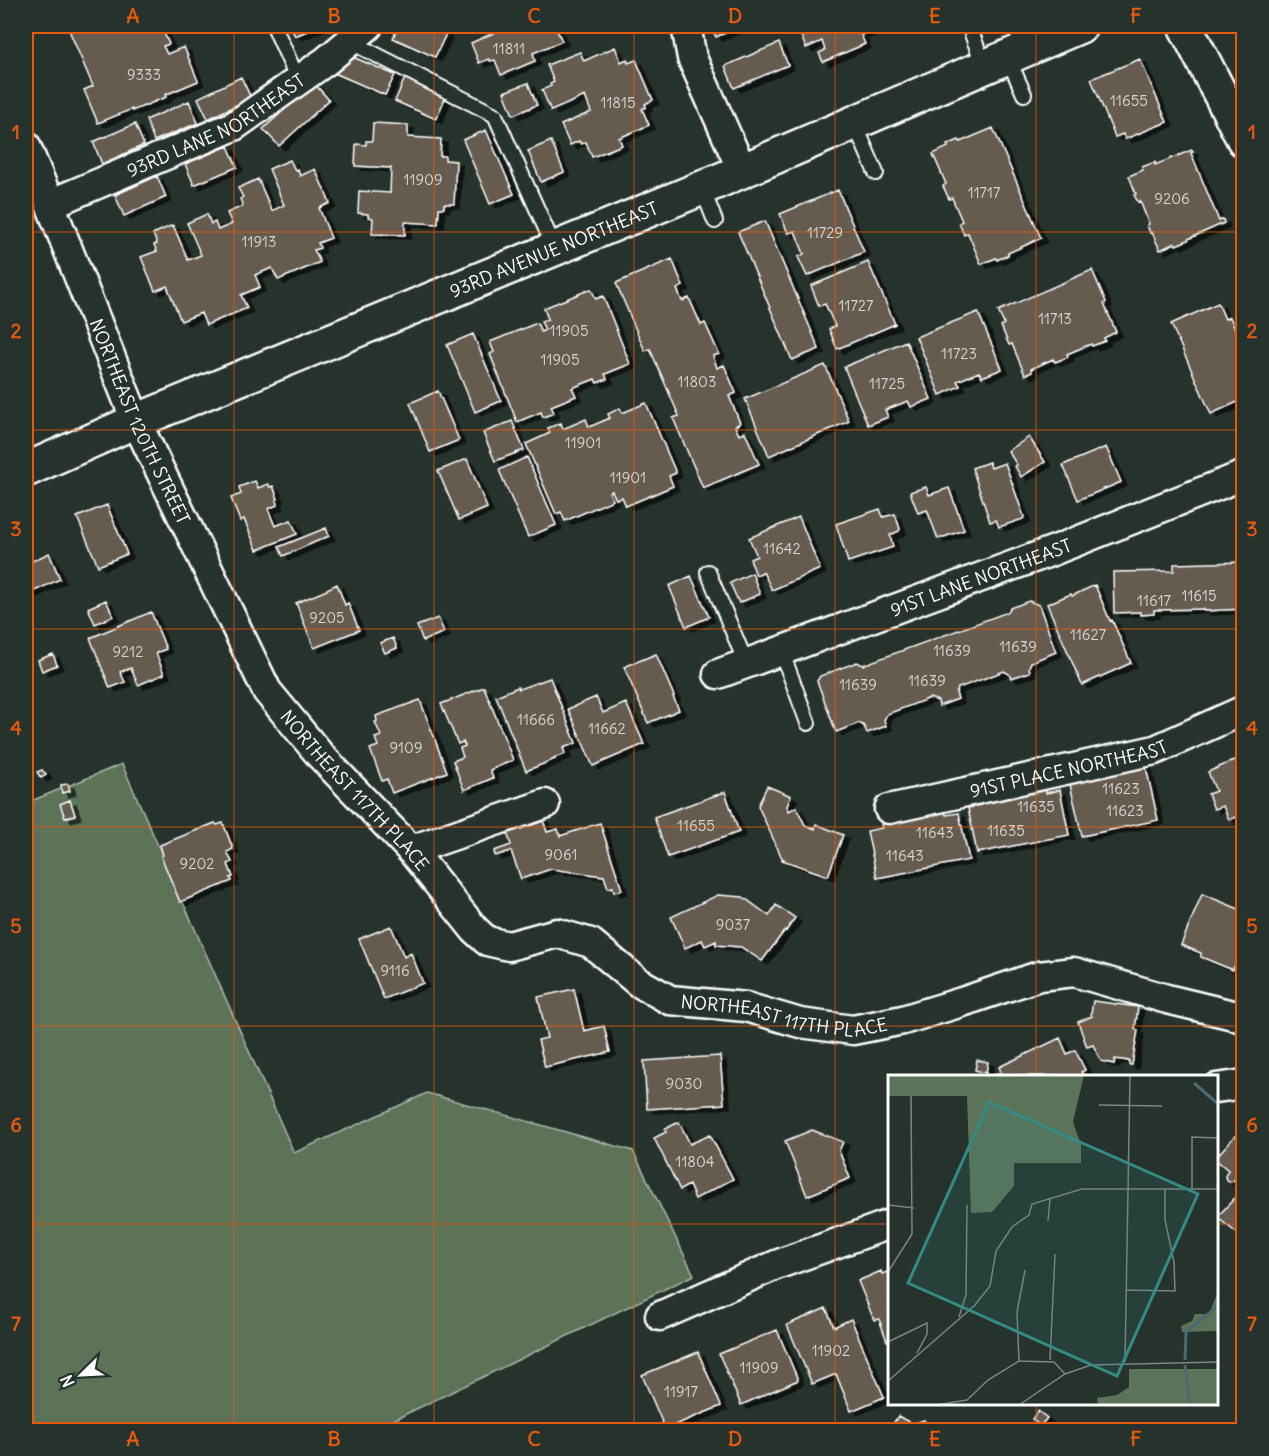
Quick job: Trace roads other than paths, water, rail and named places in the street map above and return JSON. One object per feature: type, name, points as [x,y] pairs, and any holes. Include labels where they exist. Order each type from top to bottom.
[{"type":"street","points":[[686,26],[692,58],[742,170]]},
{"type":"street","name":"93RD AVENUE NORTHEAST","points":[[26,470],[136,422],[412,314],[555,249],[1080,26]]},
{"type":"street","points":[[1185,26],[1234,98],[1244,140]]},
{"type":"street","name":"93RD LANE NORTHEAST","points":[[50,204],[234,126],[326,61],[359,33]]},
{"type":"street","name":"NORTHEAST 120TH STREET","points":[[26,146],[136,422],[267,691]]},
{"type":"street","name":"91ST LANE NORTHEAST","points":[[718,674],[1055,550],[1244,475]]},
{"type":"street","name":"NORTHEAST 117TH PLACE","points":[[267,691],[320,755],[411,850],[475,930],[487,941],[509,946],[557,933],[591,943],[638,982],[670,1000],[746,1007],[800,1023],[853,1030],[903,1020],[1039,976],[1074,972],[1244,1019]]},
{"type":"street","name":"91ST PLACE NORTHEAST","points":[[889,809],[1155,750],[1244,710]]},
{"type":"street","points":[[411,850],[545,804]]},
{"type":"street","points":[[1218,1088],[1244,1084]]},
{"type":"street","points":[[660,1316],[776,1265],[888,1225]]},
{"type":"lane","points":[[274,26],[298,80]]},
{"type":"lane","points":[[969,26],[1024,94]]},
{"type":"lane","points":[[359,33],[495,115],[555,249]]},
{"type":"lane","points":[[854,122],[876,173]]},
{"type":"lane","points":[[702,188],[715,220]]},
{"type":"lane","points":[[708,572],[746,663]]},
{"type":"lane","points":[[782,650],[808,723]]}]
